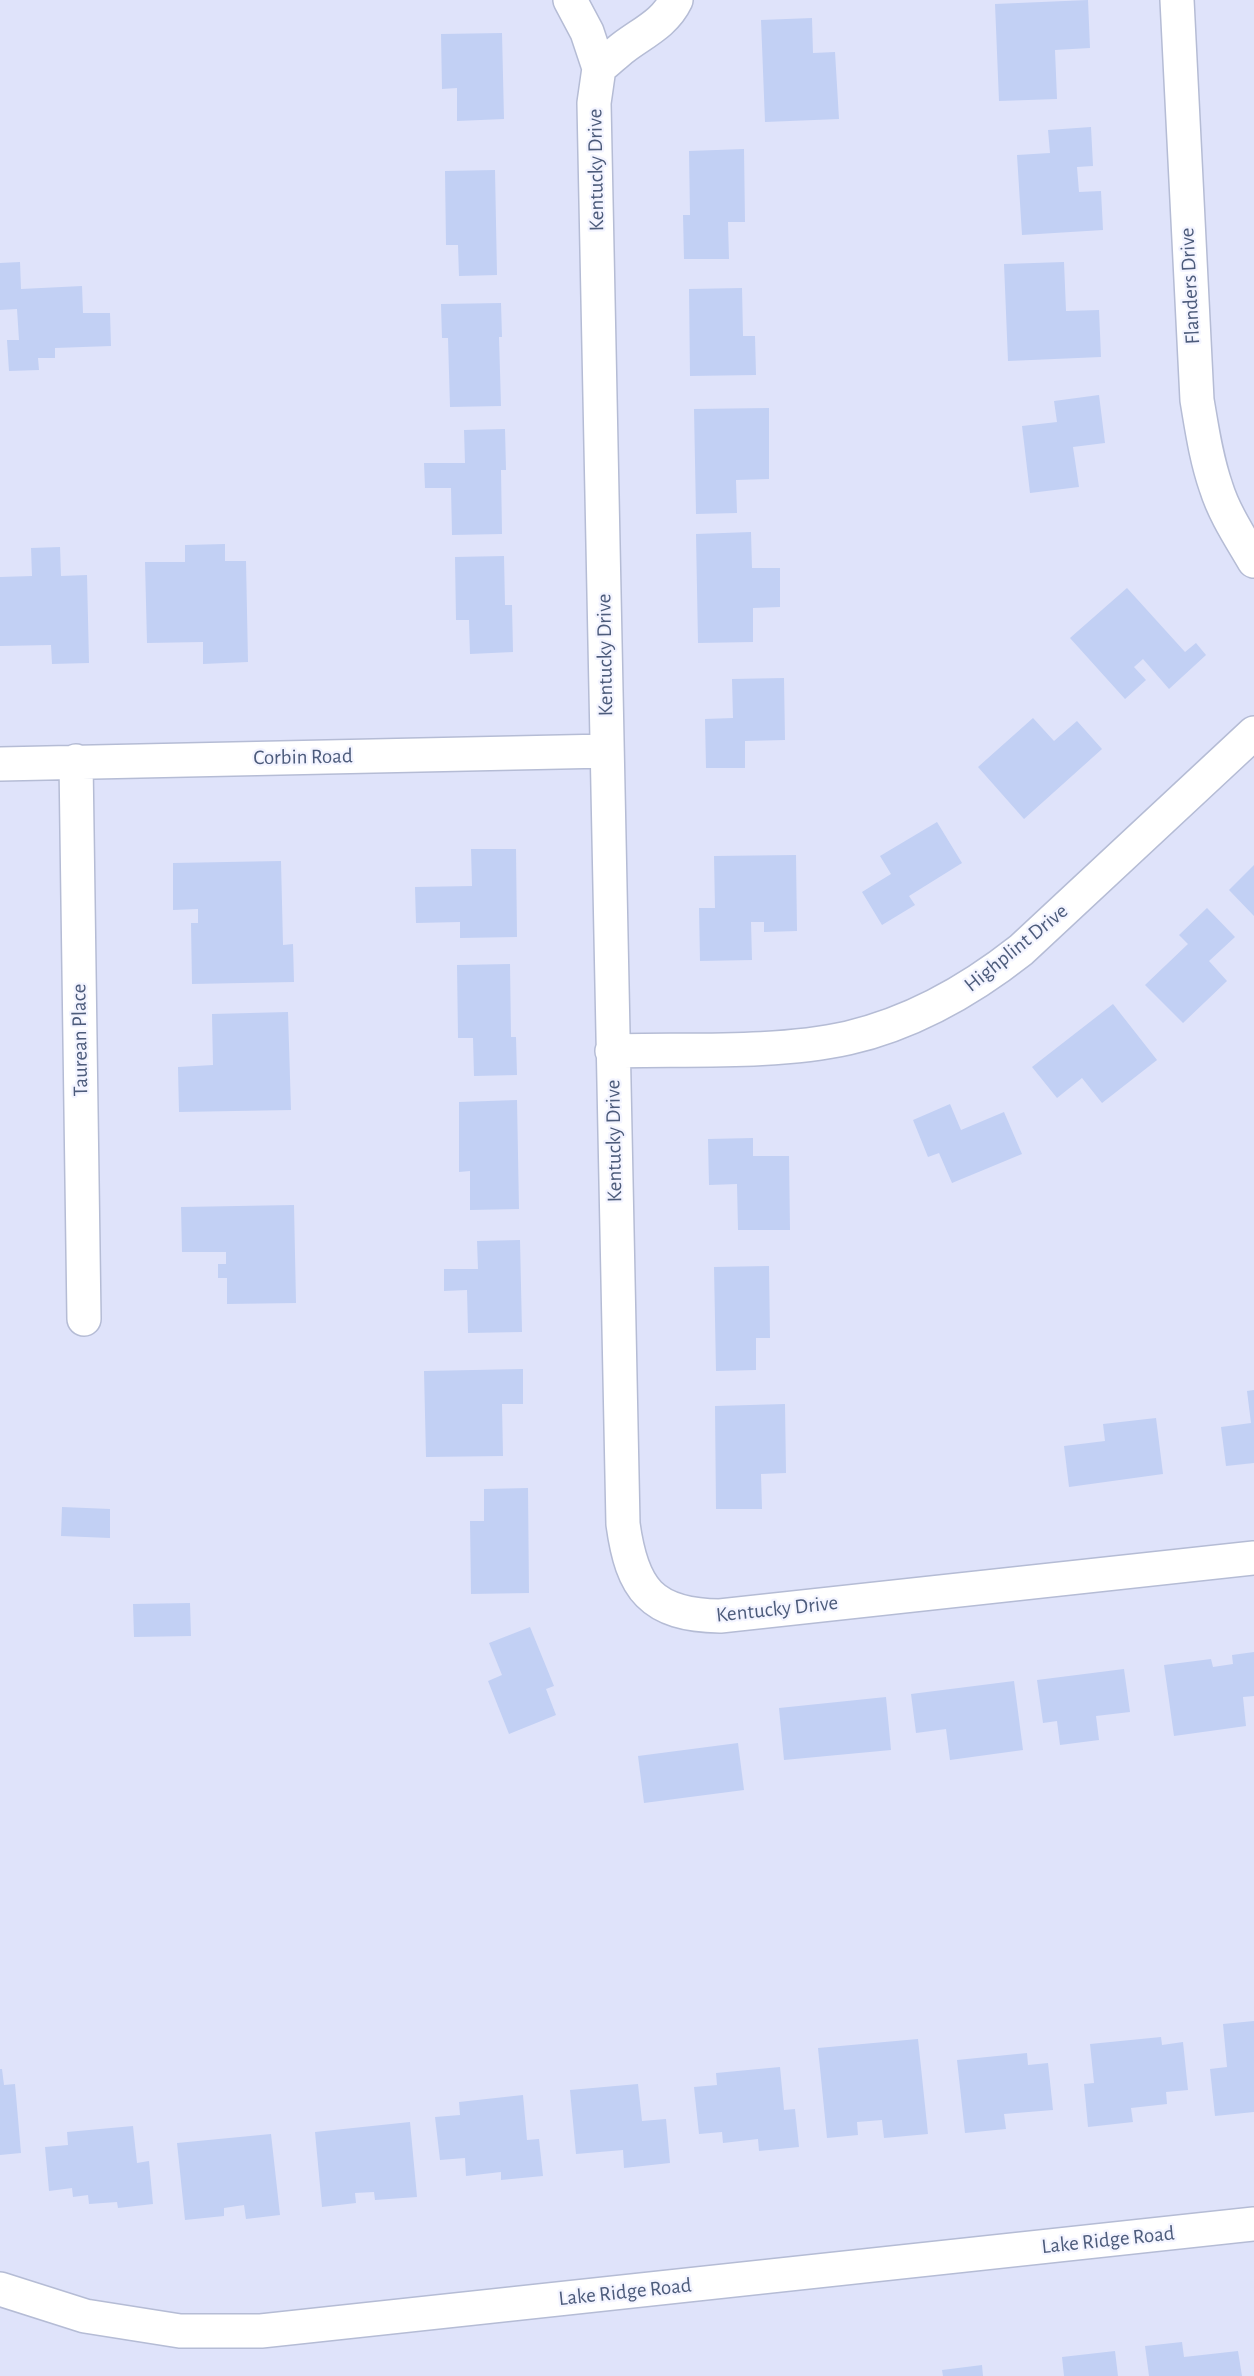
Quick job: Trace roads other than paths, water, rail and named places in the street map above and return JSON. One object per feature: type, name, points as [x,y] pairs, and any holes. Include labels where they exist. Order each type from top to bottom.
[{"type":"street","name":"Kentucky Drive","points":[[570,0],[587,32],[599,68],[594,103],[612,1051],[624,1524],[627,1552],[636,1580],[654,1600],[668,1608],[720,1617],[1254,1558]]},
{"type":"street","points":[[599,68],[625,46],[660,22],[671,10],[676,0]]},
{"type":"street","name":"Flanders Drive","points":[[1177,0],[1197,400],[1206,453],[1216,489],[1254,561]]},
{"type":"street","name":"Highplint Drive","points":[[612,1051],[811,1045],[849,1038],[895,1024],[948,1001],[986,977],[1021,950],[1254,733]]},
{"type":"street","name":"Corbin Road","points":[[0,764],[607,752]]},
{"type":"street","name":"Taurean Place","points":[[76,762],[84,1319]]},
{"type":"street","name":"Lake Ridge Road","points":[[0,2289],[85,2316],[180,2331],[261,2331],[1254,2224]]}]
